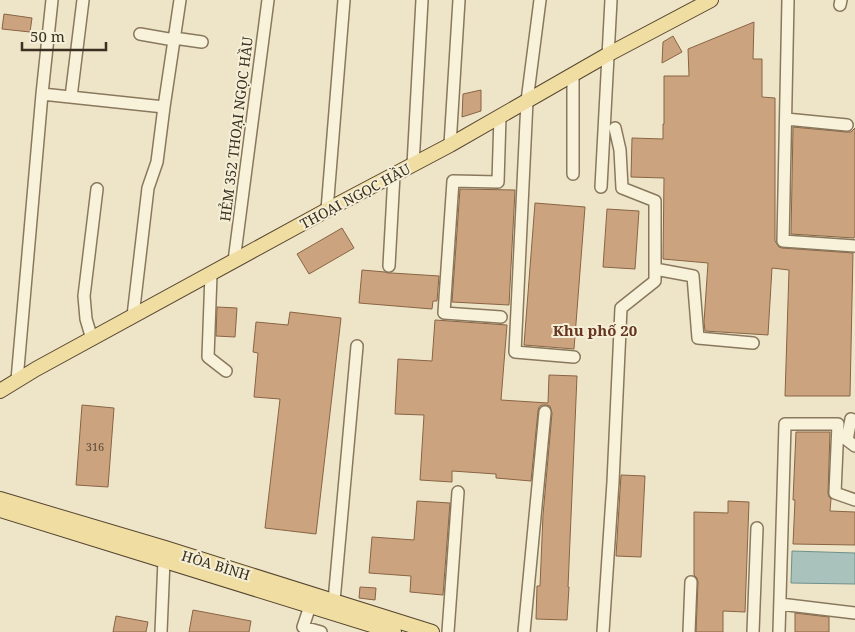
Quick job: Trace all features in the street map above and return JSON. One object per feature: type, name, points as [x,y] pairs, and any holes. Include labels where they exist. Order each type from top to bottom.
[{"type":"main road","name":"THOẠI NGỌC HẦU","points":[[0,391],[36,369],[327,210],[450,146],[607,55],[707,1]]},
{"type":"main road","name":"HÒA BÌNH","points":[[0,499],[128,537],[312,601],[394,632]]},
{"type":"main road","name":"HÒA BÌNH","points":[[0,510],[164,560],[312,601],[334,601],[432,632]]},
{"type":"street","points":[[18,380],[42,94],[52,0]]},
{"type":"street","points":[[70,97],[83,0]]},
{"type":"street","points":[[133,316],[148,188],[157,162],[180,0]]},
{"type":"street","name":"HẺM 352 THOẠI NGỌC HẦU","points":[[234,262],[268,0]]},
{"type":"street","points":[[327,210],[344,0]]},
{"type":"street","points":[[413,165],[422,0]]},
{"type":"street","points":[[450,146],[459,0]]},
{"type":"street","points":[[540,0],[527,101],[516,352],[574,357]]},
{"type":"street","points":[[601,187],[611,0]]},
{"type":"street","points":[[788,0],[783,241],[855,246]]},
{"type":"street","points":[[140,34],[202,42]]},
{"type":"street","points":[[573,174],[574,75]]},
{"type":"street","points":[[42,94],[164,107]]},
{"type":"street","points":[[500,116],[498,182],[453,181],[444,313],[501,316]]},
{"type":"street","points":[[786,120],[847,125]]},
{"type":"street","points":[[603,632],[613,482],[621,308],[655,281],[656,201],[622,188],[620,150],[615,128]]},
{"type":"street","points":[[389,266],[394,175]]},
{"type":"street","points":[[92,339],[86,319],[84,296],[98,189]]},
{"type":"street","points":[[655,269],[694,276],[698,338],[754,344]]},
{"type":"street","points":[[211,274],[208,357],[226,371]]},
{"type":"street","points":[[334,601],[357,346]]},
{"type":"street","points":[[524,632],[545,412]]},
{"type":"street","points":[[855,421],[851,419],[847,440],[855,446]]},
{"type":"street","points":[[779,632],[785,424],[838,424],[835,493],[855,500]]},
{"type":"street","points":[[448,632],[458,492]]},
{"type":"street","points":[[753,632],[758,528]]},
{"type":"street","points":[[161,632],[164,560]]},
{"type":"street","points":[[689,632],[690,582]]},
{"type":"street","points":[[312,601],[303,627],[322,632]]},
{"type":"street","points":[[780,604],[855,613]]},
{"type":"water","points":[[792,551],[855,553],[855,584],[791,583]]},
{"type":"building","points":[[4,14],[32,18],[30,32],[2,29]]},
{"type":"building","points":[[754,22],[753,59],[762,59],[762,97],[775,98],[775,241],[782,248],[853,253],[850,396],[785,396],[789,270],[772,268],[768,335],[705,331],[708,263],[663,259],[664,178],[631,177],[632,138],[663,139],[664,76],[689,76],[688,49]]},
{"type":"building","points":[[673,36],[682,52],[662,63],[663,42]]},
{"type":"building","points":[[481,90],[481,111],[462,117],[463,94]]},
{"type":"building","points":[[793,127],[846,132],[851,132],[855,128],[854,238],[791,234]]},
{"type":"building","points":[[460,189],[515,190],[509,305],[452,302]]},
{"type":"building","points":[[535,203],[585,207],[574,349],[524,345]]},
{"type":"building","points":[[607,209],[639,211],[635,269],[603,267]]},
{"type":"building","points":[[342,228],[354,248],[309,274],[297,254]]},
{"type":"building","points":[[362,270],[439,276],[437,301],[433,301],[432,309],[359,303]]},
{"type":"building","points":[[217,307],[237,308],[235,337],[216,336]]},
{"type":"building","points":[[290,312],[341,318],[316,534],[265,528],[280,399],[254,397],[258,353],[253,352],[256,322],[288,325]]},
{"type":"building","points":[[435,320],[507,325],[501,400],[548,403],[549,375],[577,376],[567,620],[536,619],[537,586],[540,586],[543,515],[552,413],[550,406],[542,405],[539,407],[531,481],[496,478],[496,474],[452,471],[452,482],[420,480],[424,415],[395,414],[398,359],[432,361]]},
{"type":"building","points":[[82,405],[114,408],[108,487],[76,485]]},
{"type":"building","points":[[796,432],[830,432],[828,493],[831,499],[830,511],[855,512],[855,545],[793,544]]},
{"type":"building","points":[[621,475],[645,476],[641,557],[616,556]]},
{"type":"building","points":[[417,501],[450,503],[443,595],[410,592],[411,576],[369,573],[372,537],[414,540]]},
{"type":"building","points":[[728,501],[749,502],[745,612],[723,611],[723,632],[696,632],[698,582],[694,575],[694,512],[728,513]]},
{"type":"building","points":[[360,587],[376,588],[375,600],[359,598]]},
{"type":"building","points":[[193,610],[251,621],[249,632],[189,632]]},
{"type":"building","points":[[795,613],[829,617],[829,632],[795,632]]},
{"type":"building","points":[[116,616],[148,622],[146,632],[113,632]]},
{"type":"district","name":"Khu phố 20","points":[[595,330]]}]
